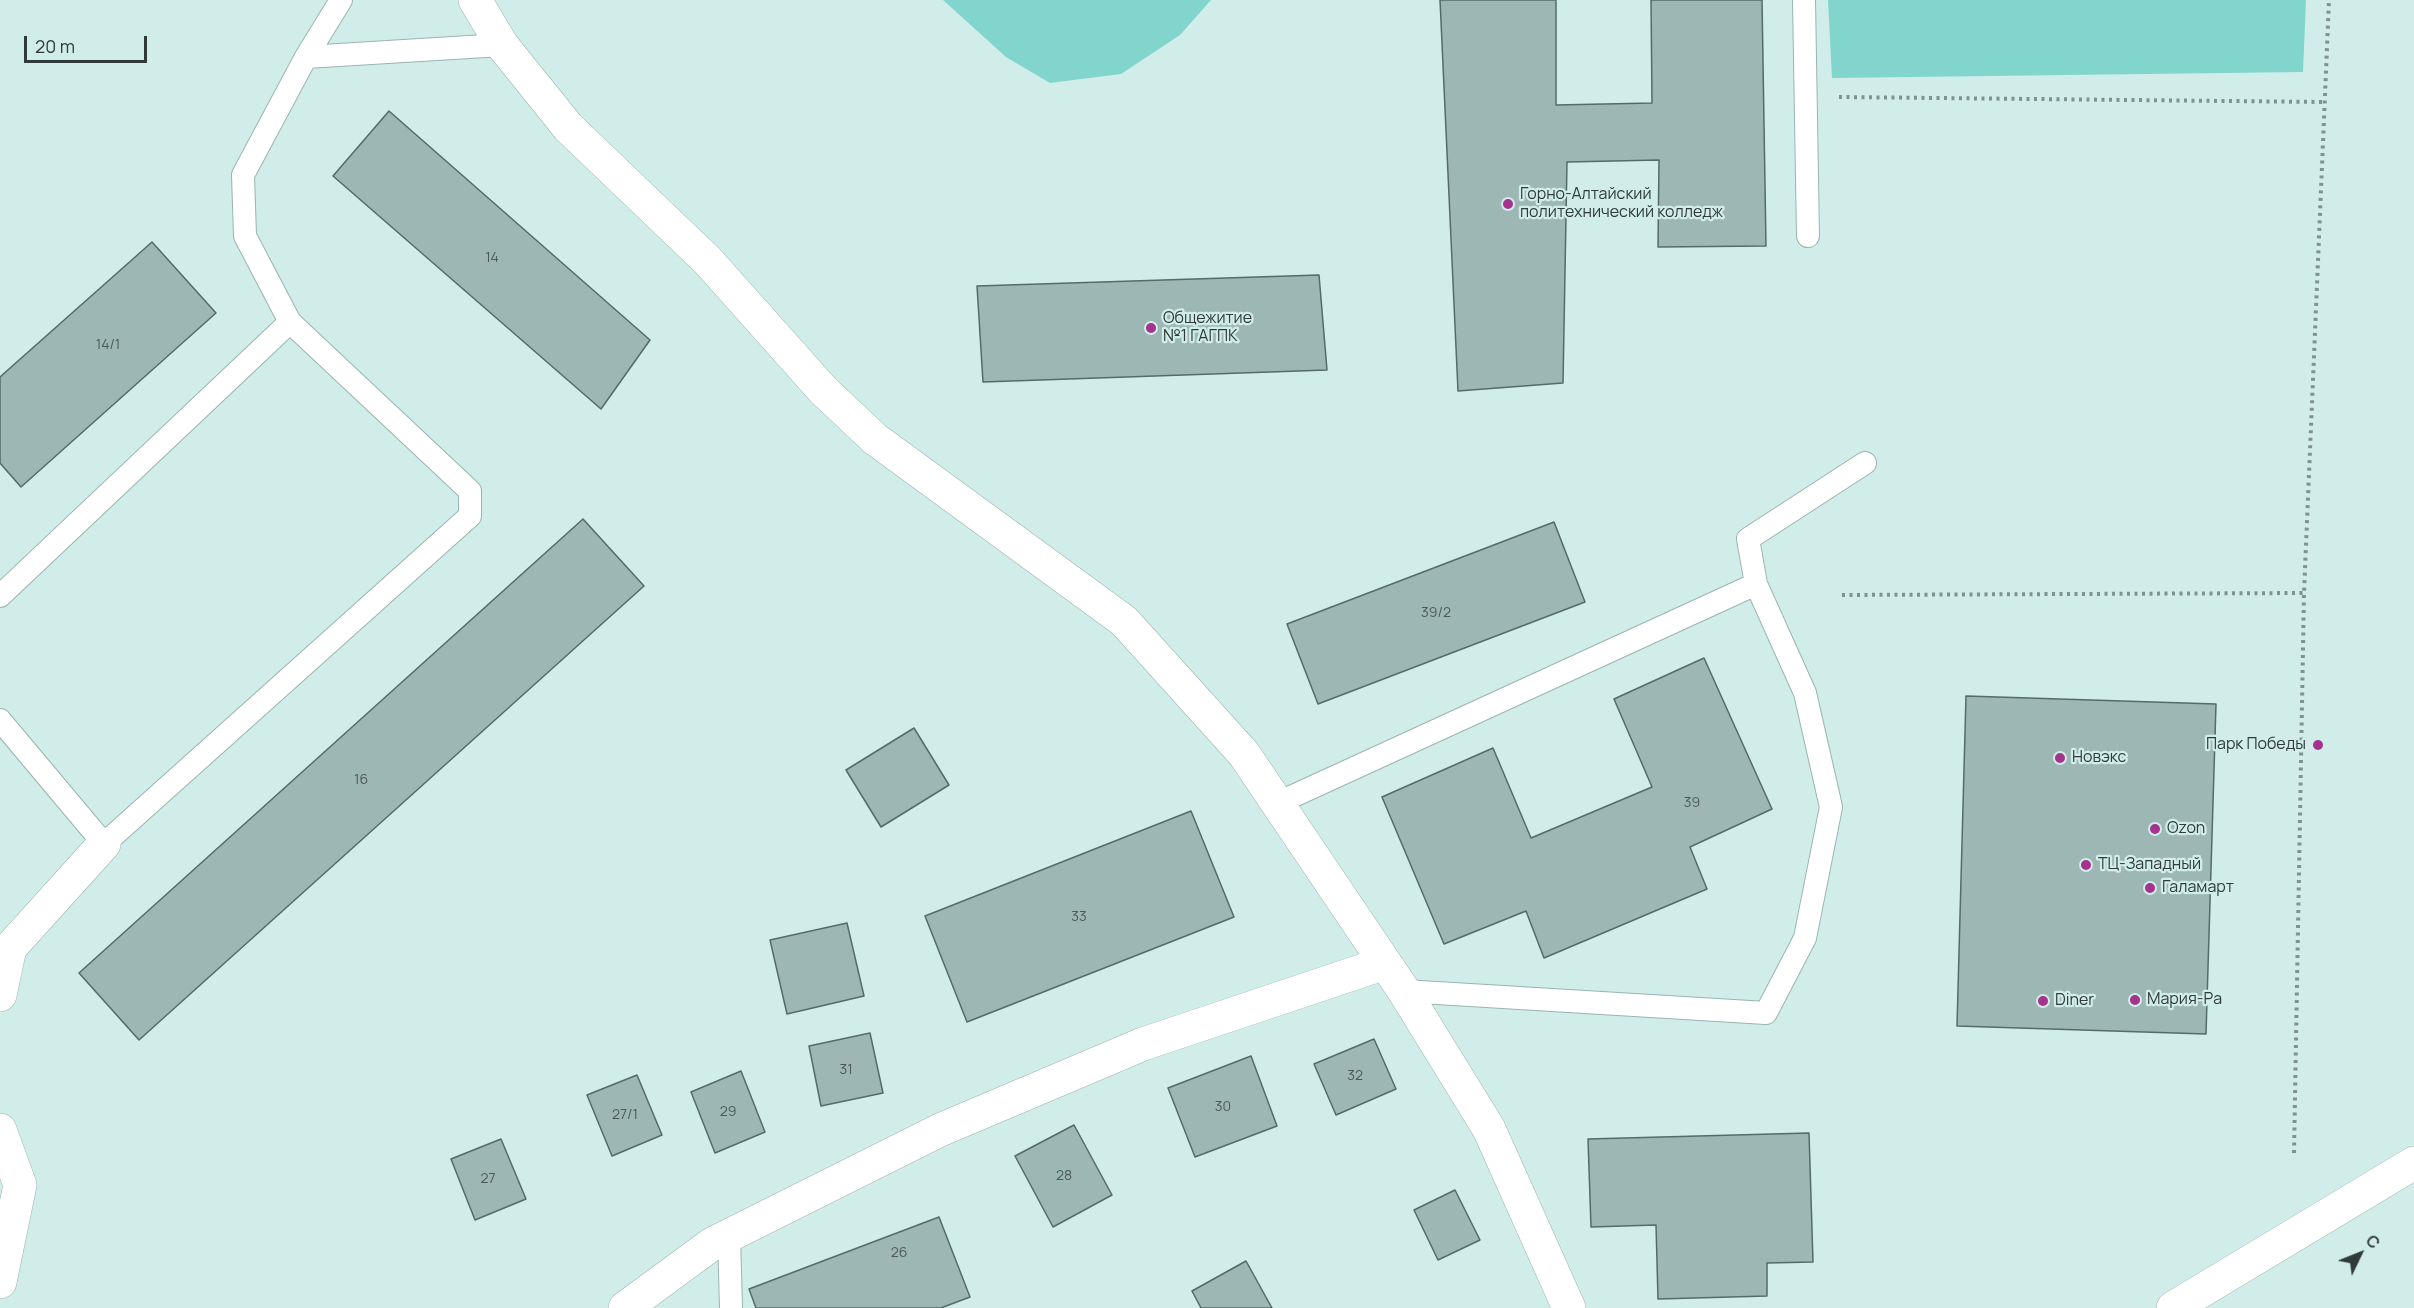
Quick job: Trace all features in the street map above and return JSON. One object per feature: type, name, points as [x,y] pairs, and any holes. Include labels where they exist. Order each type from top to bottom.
[{"type":"street","points":[[475,0],[502,45],[568,126],[708,261],[823,390],[875,439],[1124,621],[1244,753],[1404,992],[1489,1129],[1569,1308]]},
{"type":"street","points":[[0,995],[10,948],[104,844]]},
{"type":"street","points":[[625,1308],[712,1244],[940,1130],[1143,1044],[1385,963]]},
{"type":"street","points":[[0,1130],[20,1185],[0,1282]]},
{"type":"street","points":[[2173,1308],[2414,1163]]},
{"type":"lane","points":[[0,720],[104,844],[470,516],[470,490],[290,322],[244,236],[243,175],[306,57],[341,0]]},
{"type":"lane","points":[[1804,0],[1808,236]]},
{"type":"lane","points":[[306,57],[502,45]]},
{"type":"lane","points":[[0,596],[290,322]]},
{"type":"lane","points":[[1404,992],[1766,1013],[1805,938],[1831,807],[1805,693],[1756,584],[1748,538],[1865,463]]},
{"type":"lane","points":[[1278,803],[1756,584]]},
{"type":"lane","points":[[729,1236],[731,1308]]},
{"type":"path","points":[[2294,1153],[2304,593],[2329,0]]},
{"type":"path","points":[[1806,97],[2325,102]]},
{"type":"path","points":[[1842,595],[2304,593]]},
{"type":"shaded area","points":[[943,0],[1211,0],[1180,35],[1121,74],[1050,83],[1006,57]]},
{"type":"shaded area","points":[[1828,0],[2306,0],[2303,72],[1832,78]]},
{"type":"building","name":"Горно-Алтайский политехнический колледж","points":[[1440,0],[1556,0],[1556,105],[1652,103],[1651,0],[1762,0],[1766,246],[1658,247],[1659,160],[1567,162],[1563,383],[1458,391]]},
{"type":"building","points":[[389,111],[650,340],[601,409],[333,176]]},
{"type":"building","points":[[152,242],[216,313],[21,487],[0,463],[0,377]]},
{"type":"building","name":"Общежитие №1 ГАГПК","points":[[1319,275],[1327,370],[983,382],[977,286]]},
{"type":"building","points":[[583,519],[644,586],[139,1040],[79,973]]},
{"type":"building","points":[[1554,522],[1585,602],[1318,704],[1287,624]]},
{"type":"building","points":[[1704,658],[1772,809],[1690,847],[1707,889],[1544,958],[1526,911],[1444,944],[1382,797],[1493,748],[1531,838],[1652,787],[1614,699]]},
{"type":"building","name":"ТЦ-Западный","points":[[1966,696],[2216,704],[2206,1034],[1957,1026]]},
{"type":"building","points":[[914,728],[949,785],[881,827],[846,770]]},
{"type":"building","points":[[1191,811],[1234,917],[967,1022],[925,916]]},
{"type":"building","points":[[847,923],[864,996],[787,1014],[770,940]]},
{"type":"building","points":[[870,1033],[883,1093],[821,1106],[809,1046]]},
{"type":"building","points":[[1374,1039],[1396,1089],[1336,1115],[1314,1064]]},
{"type":"building","points":[[1251,1056],[1277,1126],[1195,1157],[1168,1088]]},
{"type":"building","points":[[741,1071],[765,1132],[715,1153],[691,1092]]},
{"type":"building","points":[[637,1075],[662,1135],[612,1156],[587,1095]]},
{"type":"building","points":[[1074,1125],[1112,1195],[1053,1227],[1015,1156]]},
{"type":"building","points":[[1809,1133],[1813,1262],[1767,1263],[1767,1296],[1658,1299],[1656,1225],[1591,1227],[1588,1139]]},
{"type":"building","points":[[501,1139],[526,1199],[475,1220],[451,1159]]},
{"type":"building","points":[[1455,1190],[1480,1240],[1438,1260],[1414,1210]]},
{"type":"building","points":[[939,1217],[970,1297],[941,1308],[756,1308],[749,1289]]},
{"type":"building","points":[[1246,1261],[1272,1308],[1201,1308],[1192,1291]]},
{"type":"place","name":"Горно-Алтайский политехнический колледж","points":[[1508,204]]},
{"type":"place","name":"Общежитие №1 ГАГПК","points":[[1151,328]]},
{"type":"place","name":"Парк Победы","points":[[2318,745]]},
{"type":"place","name":"Новэкс","points":[[2060,758]]},
{"type":"place","name":"Ozon","points":[[2155,829]]},
{"type":"place","name":"ТЦ-Западный","points":[[2086,865]]},
{"type":"place","name":"Галамарт","points":[[2150,888]]},
{"type":"place","name":"Мария-Ра","points":[[2135,1000]]},
{"type":"place","name":"Diner","points":[[2043,1001]]}]
